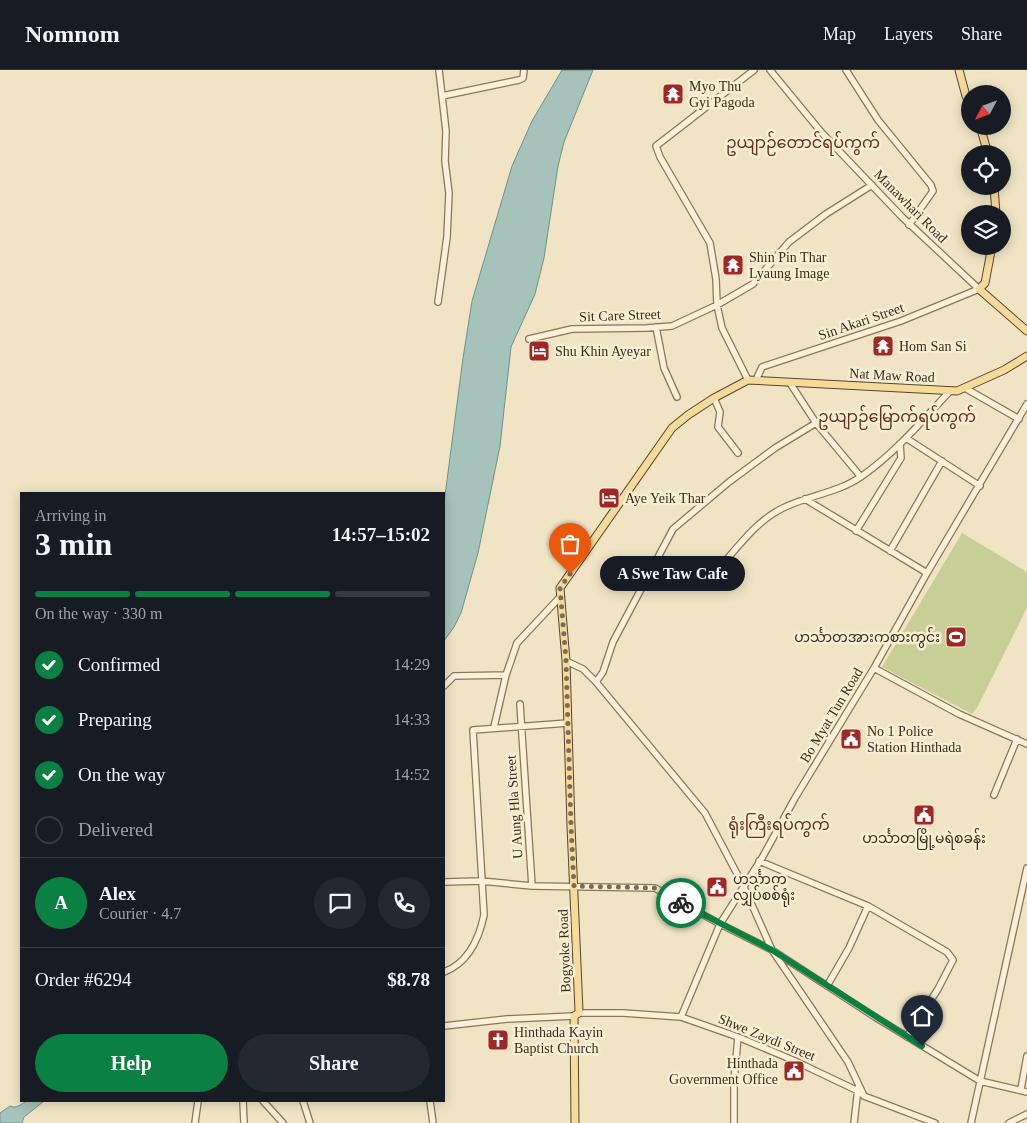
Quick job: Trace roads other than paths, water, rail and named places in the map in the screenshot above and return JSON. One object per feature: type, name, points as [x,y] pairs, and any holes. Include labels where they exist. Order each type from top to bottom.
[{"type":"main road","points":[[960,70],[963,85]]},
{"type":"main road","points":[[990,255],[985,282],[979,289],[1027,331]]},
{"type":"main road","name":"Nat Maw Road","points":[[752,380],[957,391],[1004,370],[1027,356]]},
{"type":"main road","points":[[561,596],[560,588],[672,428],[714,398],[752,380]]},
{"type":"main road","name":"Bogyoke Road","points":[[561,596],[566,660],[570,817],[574,886],[575,1123]]},
{"type":"street","points":[[438,302],[447,237],[449,193],[445,161],[446,131],[439,70]]},
{"type":"street","points":[[442,96],[519,80],[522,78],[524,70]]},
{"type":"street","points":[[752,380],[722,328],[717,305],[716,279],[710,243],[660,158],[656,146],[754,70]]},
{"type":"street","name":"Manawhari Road","points":[[770,70],[822,133],[909,225],[979,289]]},
{"type":"street","points":[[846,70],[878,120],[931,184],[933,191],[930,197],[909,225]]},
{"type":"street","name":"Sit Care Street","points":[[529,339],[556,331],[572,329],[672,326],[717,305],[753,284],[789,242],[826,214],[872,185]]},
{"type":"street","name":"Sin Akari Street","points":[[752,380],[762,367],[900,321],[979,289]]},
{"type":"street","points":[[656,327],[664,368],[677,397]]},
{"type":"street","points":[[790,383],[816,422],[861,477]]},
{"type":"street","points":[[965,388],[1019,419]]},
{"type":"street","points":[[722,565],[746,537],[763,521],[783,508],[805,499],[828,493],[861,477],[900,444],[950,391]]},
{"type":"street","points":[[714,398],[720,412],[718,427],[738,453]]},
{"type":"street","name":"Bo Myat Tun Road","points":[[681,1017],[720,924],[760,861],[795,798],[874,668],[927,573],[1027,404]]},
{"type":"street","points":[[596,682],[603,672],[612,642],[673,529],[729,482],[775,448],[816,422]]},
{"type":"street","points":[[906,438],[980,486]]},
{"type":"street","points":[[856,531],[901,458],[900,444]]},
{"type":"street","points":[[890,551],[942,461]]},
{"type":"street","points":[[805,499],[927,573]]},
{"type":"street","points":[[494,727],[506,675],[518,644],[561,596]]},
{"type":"street","points":[[566,660],[583,669],[596,682],[705,813],[744,887],[772,950],[848,1062],[864,1096]]},
{"type":"street","points":[[874,668],[959,714],[1027,744]]},
{"type":"street","points":[[445,685],[454,676],[506,675]]},
{"type":"street","name":"U Aung Hla Street","points":[[520,704],[532,886]]},
{"type":"street","points":[[445,972],[464,959],[473,948],[480,932],[484,915],[473,730],[568,723]]},
{"type":"street","points":[[994,795],[1017,739]]},
{"type":"street","points":[[760,861],[868,906],[947,952],[954,960],[907,1037]]},
{"type":"street","points":[[971,1123],[1027,868]]},
{"type":"street","points":[[445,882],[481,881],[532,886],[655,888],[772,950],[980,1082],[1024,1090],[1027,1056]]},
{"type":"street","points":[[827,986],[849,948],[868,906]]},
{"type":"street","name":"Shwe Zaydi Street","points":[[445,1026],[507,1019],[623,1013],[681,1017],[738,1037],[795,1061],[858,1091],[864,1096],[935,1123]]},
{"type":"street","points":[[734,1123],[734,1081],[738,1037]]},
{"type":"street","points":[[854,1123],[858,1081]]},
{"type":"street","points":[[195,1123],[198,1102]]},
{"type":"street","points":[[243,1102],[244,1123]]},
{"type":"street","points":[[264,1102],[283,1123]]},
{"type":"street","points":[[303,1102],[310,1123]]},
{"type":"street","points":[[430,1102],[433,1123]]},
{"type":"street","points":[[1009,1123],[1027,1114]]},
{"type":"water","points":[[562,70],[593,70],[564,142],[558,166],[544,258],[535,294],[511,347],[500,446],[478,553],[461,613],[445,640],[445,495],[472,301],[512,166],[532,121]]},
{"type":"water","points":[[25,1102],[43,1102],[24,1117],[22,1123],[0,1123],[0,1113],[10,1106],[17,1107]]},
{"type":"place","name":"Myo Thu Gyi Pagoda","points":[[673,94]]},
{"type":"place","name":"Shin Pin Thar Lyaung Image","points":[[733,265]]},
{"type":"place","name":"Hom San Si","points":[[883,346]]},
{"type":"place","name":"Shu Khin Ayeyar","points":[[539,351]]},
{"type":"place","name":"Aye Yeik Thar","points":[[609,498]]},
{"type":"place","name":"A Swe Taw Cafe","points":[[570,574]]},
{"type":"place","name":"ဟင်္သာတအားကစားကွင်း","points":[[956,637]]},
{"type":"place","name":"No 1 Police Station Hinthada","points":[[851,739]]},
{"type":"place","name":"ဟင်္သာတမြို့မရဲစခန်း","points":[[924,815]]},
{"type":"place","name":"ဟင်္သာတ လျှပ်စစ်ရုံး","points":[[717,887]]},
{"type":"place","name":"Hinthada Kayin Baptist Church","points":[[498,1040]]},
{"type":"place","name":"Hinthada Government Office","points":[[794,1071]]},
{"type":"district","name":"ဥယျာဉ်တောင်ရပ်ကွက်","points":[[803,142]]},
{"type":"district","name":"ဥယျာဉ်မြောက်ရပ်ကွက်","points":[[897,416]]},
{"type":"district","name":"ရုံးကြီးရပ်ကွက်","points":[[779,824]]}]
